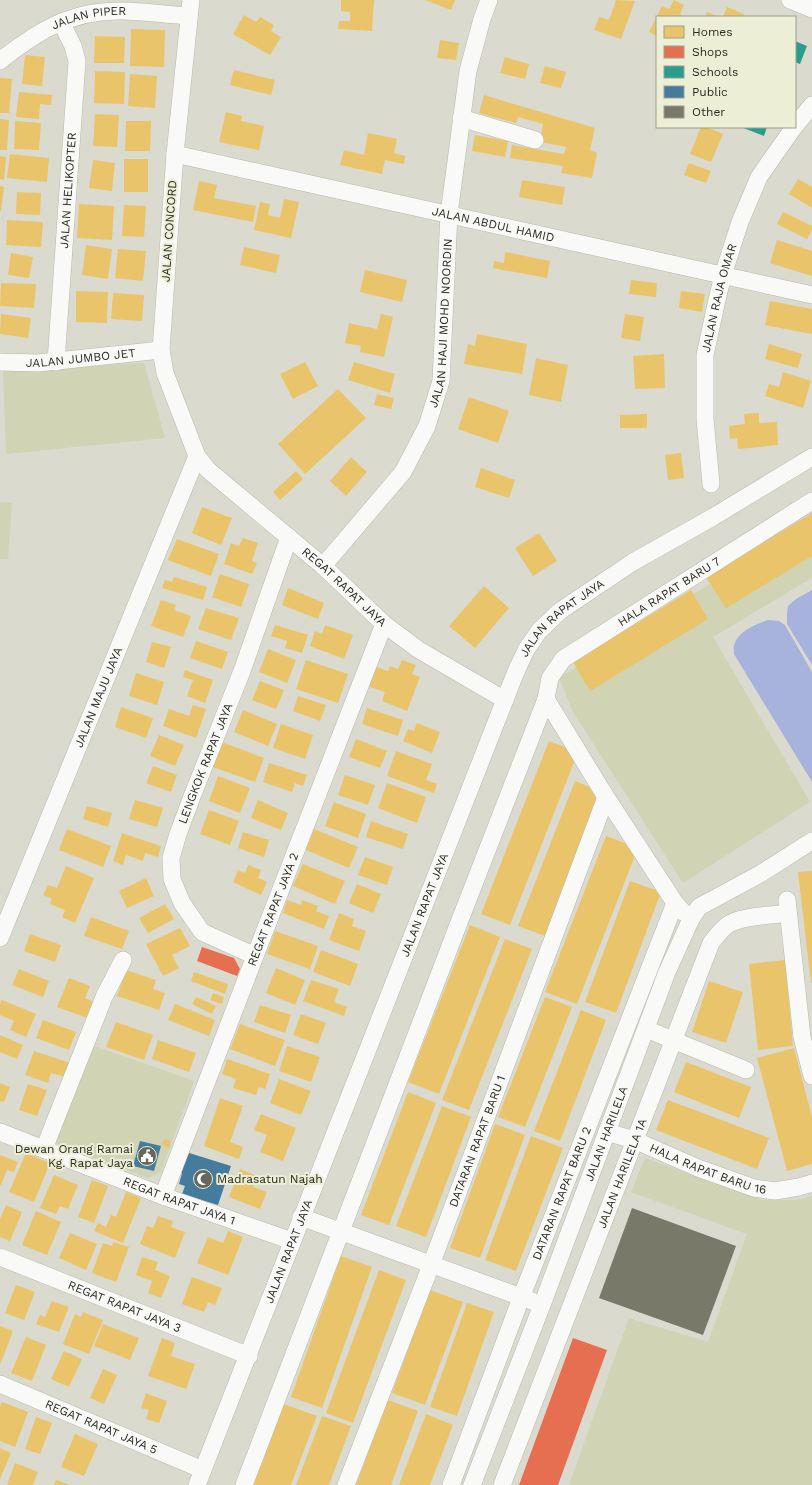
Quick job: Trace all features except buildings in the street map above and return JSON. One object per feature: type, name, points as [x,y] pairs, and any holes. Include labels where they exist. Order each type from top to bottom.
[{"type":"street","name":"JALAN HAJI MOHD NOORDIN","points":[[323,566],[403,472],[427,426],[441,381],[449,214],[461,118],[468,71],[489,0]]},
{"type":"street","points":[[790,0],[812,9]]},
{"type":"street","name":"JALAN PIPER","points":[[0,61],[23,42],[42,30],[81,16],[102,12],[190,8]]},
{"type":"street","name":"JALAN CONCORD","points":[[190,8],[175,154],[161,350],[165,373],[197,456]]},
{"type":"street","name":"JALAN HELIKOPTER","points":[[56,362],[77,61],[73,46],[61,22]]},
{"type":"street","name":"JALAN RAJA OMAR","points":[[796,126],[812,105]]},
{"type":"street","points":[[461,118],[535,140]]},
{"type":"street","name":"JALAN RAJA OMAR","points":[[711,484],[705,419],[705,355],[723,275],[740,222],[759,177],[794,128]]},
{"type":"street","name":"JALAN ABDUL HAMID","points":[[175,154],[812,295]]},
{"type":"street","name":"JALAN JUMBO JET","points":[[0,362],[56,362],[161,350]]},
{"type":"street","name":"REGAT RAPAT JAYA","points":[[197,456],[208,470],[323,566],[384,624],[419,650],[505,700]]},
{"type":"street","name":"JALAN MAJU JAYA","points":[[0,938],[197,456]]},
{"type":"street","name":"JALAN RAPAT JAYA","points":[[200,1477],[249,1356],[292,1241],[526,650],[539,630],[560,611],[633,562],[713,517],[812,457]]},
{"type":"street","name":"HALA RAPAT BARU 7","points":[[546,699],[550,678],[563,659],[812,501]]},
{"type":"street","name":"LENGKOK RAPAT JAYA","points":[[255,956],[202,932],[179,897],[172,879],[171,858],[193,794],[242,671],[289,538]]},
{"type":"street","name":"REGAT RAPAT JAYA 2","points":[[163,1196],[384,624]]},
{"type":"street","points":[[546,699],[606,797],[675,903],[691,919]]},
{"type":"street","points":[[244,1485],[546,699]]},
{"type":"street","name":"DATARAN RAPAT BARU 1","points":[[346,1485],[431,1265],[606,797]]},
{"type":"street","name":"JALAN HARILELA","points":[[472,1485],[542,1305],[667,972],[691,919],[699,907],[760,874],[812,841]]},
{"type":"street","name":"DATARAN RAPAT BARU 2","points":[[451,1485],[521,1298],[675,903]]},
{"type":"street","name":"JALAN HARILELA 1A","points":[[502,1485],[711,943],[722,930],[731,923],[787,907],[802,1037],[812,1076]]},
{"type":"street","points":[[44,1149],[104,997],[123,960]]},
{"type":"street","points":[[646,1029],[746,1070]]},
{"type":"street","name":"REGAT RAPAT JAYA 1","points":[[0,1132],[163,1196],[292,1241]]},
{"type":"street","name":"HALA RAPAT BARU 16","points":[[607,1132],[634,1140],[698,1168],[754,1188],[775,1191],[812,1183]]},
{"type":"street","points":[[302,1217],[542,1305]]},
{"type":"street","name":"REGAT RAPAT JAYA 3","points":[[0,1257],[249,1356]]},
{"type":"street","name":"REGAT RAPAT JAYA 5","points":[[0,1384],[200,1477]]},
{"type":"green space","points":[[144,363],[165,438],[6,454],[3,370]]},
{"type":"green space","points":[[0,502],[12,503],[8,559],[0,559]]},
{"type":"green space","points":[[807,523],[812,528],[812,578],[713,637],[810,802],[683,883],[573,712],[559,678]]},
{"type":"green space","points":[[92,1045],[194,1081],[161,1172],[148,1178],[55,1143]]},
{"type":"green space","points":[[645,1158],[762,1200],[797,1200],[812,1196],[812,1485],[569,1485],[629,1318],[708,1342],[747,1234],[631,1192]]},
{"type":"water","points":[[812,590],[812,665],[787,624],[787,614],[788,606],[796,599]]},
{"type":"water","points":[[768,620],[779,621],[785,625],[812,672],[812,782],[734,654],[734,647],[739,636],[749,628]]},
{"type":"place","name":"Dewan Orang Ramai Kg. Rapat Jaya","points":[[147,1156]]},
{"type":"place","name":"Madrasatun Najah","points":[[203,1179]]}]
